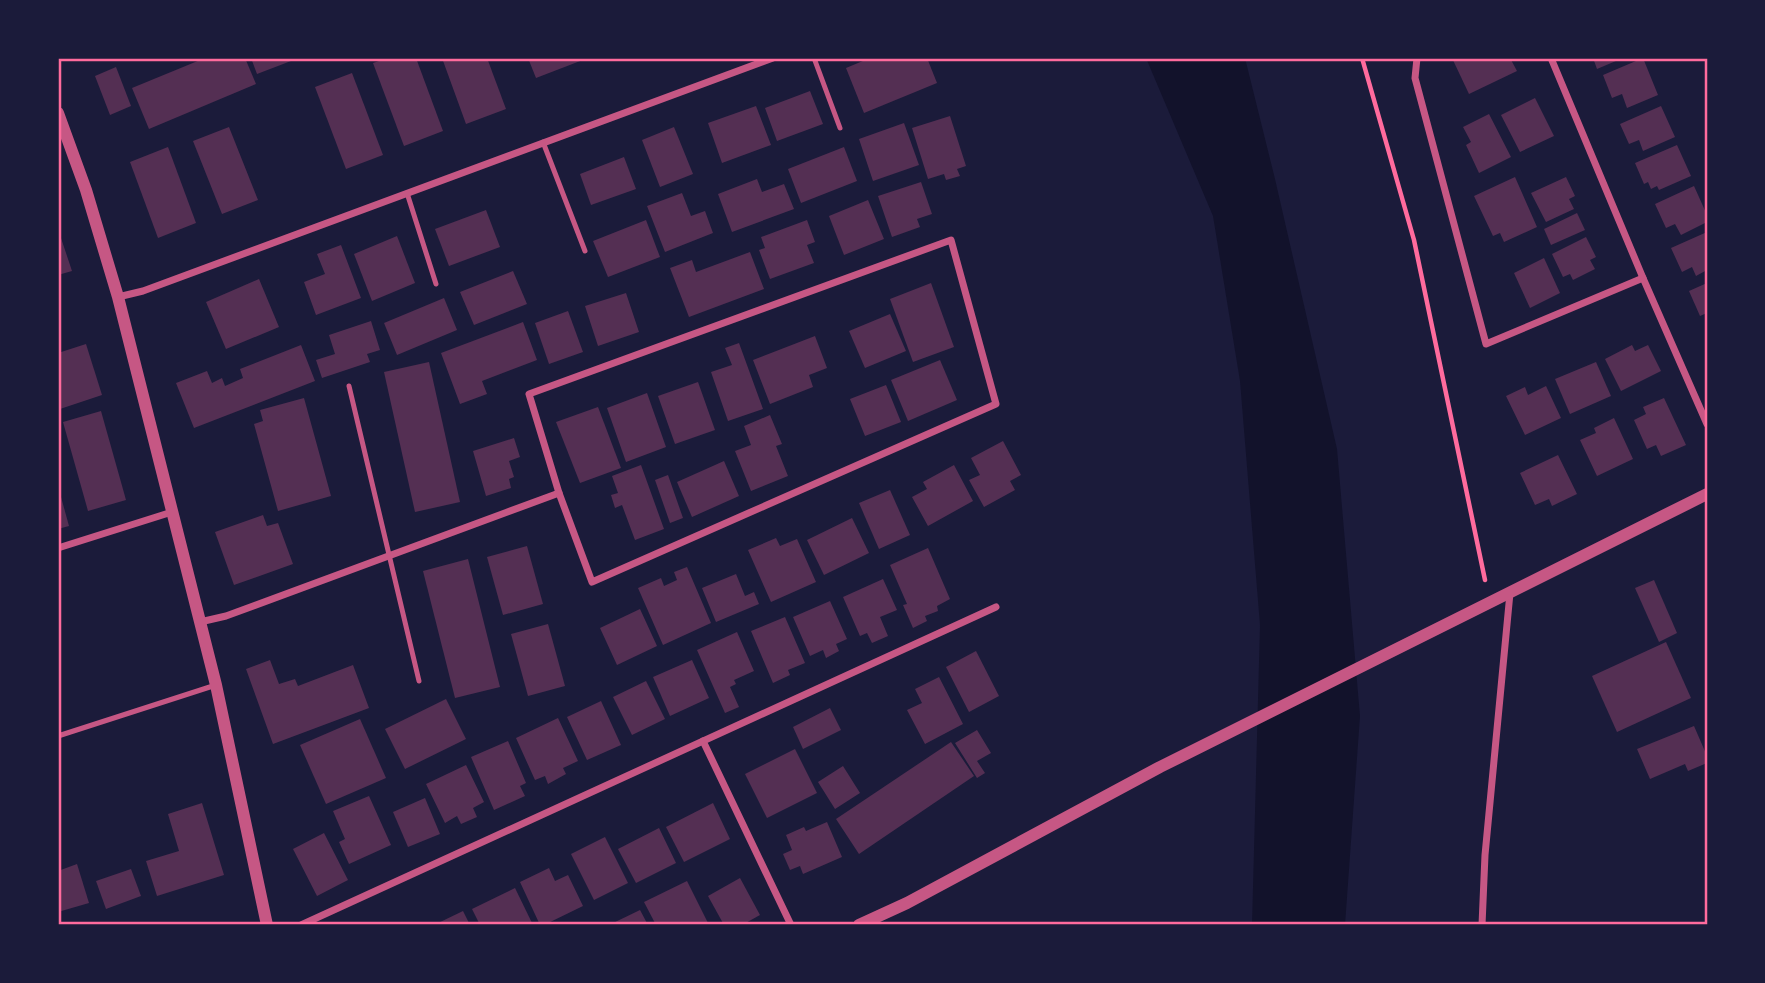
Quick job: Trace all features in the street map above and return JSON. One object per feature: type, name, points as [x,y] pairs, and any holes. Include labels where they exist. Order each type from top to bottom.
[{"type":"street","points":[[118,297],[773,58]]},
{"type":"street","points":[[1417,58],[1415,78],[1486,344],[1643,278]]},
{"type":"street","points":[[1551,58],[1707,424]]},
{"type":"street","points":[[58,113],[86,190],[118,297],[216,685],[267,925]]},
{"type":"street","points":[[951,240],[996,404],[592,582],[559,494],[529,394],[951,240]]},
{"type":"street","points":[[200,622],[226,616],[559,494]]},
{"type":"street","points":[[859,925],[907,903],[1160,766],[1707,494]]},
{"type":"street","points":[[58,548],[172,512]]},
{"type":"street","points":[[1482,925],[1485,855],[1510,593]]},
{"type":"street","points":[[301,925],[996,607]]},
{"type":"street","points":[[703,741],[791,925]]},
{"type":"lane","points":[[814,58],[840,128]]},
{"type":"lane","points":[[543,142],[584,251]]},
{"type":"lane","points":[[407,193],[436,284]]},
{"type":"lane","points":[[349,386],[419,681]]},
{"type":"lane","points":[[58,736],[216,685]]},
{"type":"path","points":[[1362,58],[1414,240],[1486,584]]},
{"type":"shaded area","points":[[1146,58],[1245,58],[1337,449],[1360,716],[1345,925],[1252,925],[1260,625],[1240,381],[1213,216]]},
{"type":"building","points":[[205,58],[245,58],[256,84],[149,129],[132,88]]},
{"type":"building","points":[[251,58],[290,58],[291,61],[257,74]]},
{"type":"building","points":[[388,58],[416,58],[443,131],[404,146],[373,63]]},
{"type":"building","points":[[442,58],[487,58],[506,109],[466,124]]},
{"type":"building","points":[[528,58],[588,58],[536,78]]},
{"type":"building","points":[[870,58],[927,58],[937,83],[864,113],[846,68]]},
{"type":"building","points":[[1452,58],[1510,58],[1517,71],[1469,94]]},
{"type":"building","points":[[1593,58],[1623,58],[1597,69]]},
{"type":"building","points":[[1643,58],[1658,95],[1627,108],[1622,94],[1612,98],[1603,75]]},
{"type":"building","points":[[116,67],[131,106],[110,115],[95,76]]},
{"type":"building","points":[[352,73],[383,155],[346,169],[315,87]]},
{"type":"building","points":[[810,91],[823,124],[777,141],[765,108]]},
{"type":"building","points":[[1535,98],[1554,136],[1520,152],[1501,115]]},
{"type":"building","points":[[756,106],[771,145],[722,163],[708,123]]},
{"type":"building","points":[[1661,106],[1675,137],[1643,151],[1639,140],[1629,144],[1620,124]]},
{"type":"building","points":[[1489,114],[1511,157],[1479,173],[1466,145],[1471,142],[1463,127]]},
{"type":"building","points":[[950,116],[966,166],[957,169],[960,176],[946,180],[944,174],[928,179],[912,128]]},
{"type":"building","points":[[904,123],[919,165],[873,181],[859,139]]},
{"type":"building","points":[[229,127],[258,200],[222,214],[193,141]]},
{"type":"building","points":[[674,127],[693,174],[660,187],[642,140]]},
{"type":"building","points":[[1677,145],[1691,176],[1659,190],[1657,186],[1651,189],[1648,182],[1644,184],[1635,163]]},
{"type":"building","points":[[168,147],[196,223],[158,238],[130,162]]},
{"type":"building","points":[[844,147],[857,181],[801,203],[788,169]]},
{"type":"building","points":[[624,157],[636,189],[591,205],[580,174]]},
{"type":"building","points":[[1515,177],[1537,227],[1504,242],[1500,233],[1493,236],[1474,196]]},
{"type":"building","points":[[1566,177],[1575,196],[1569,199],[1574,209],[1546,222],[1531,193]]},
{"type":"building","points":[[757,179],[762,192],[784,184],[794,209],[732,232],[718,194]]},
{"type":"building","points":[[921,182],[932,214],[917,219],[920,227],[892,237],[878,196]]},
{"type":"building","points":[[1694,186],[1707,215],[1707,222],[1681,235],[1675,224],[1666,228],[1655,204]]},
{"type":"building","points":[[682,193],[691,216],[705,211],[713,233],[665,252],[647,206]]},
{"type":"building","points":[[868,200],[884,239],[844,255],[829,216]]},
{"type":"building","points":[[486,210],[500,247],[449,266],[435,229]]},
{"type":"building","points":[[1577,213],[1585,230],[1551,245],[1544,229]]},
{"type":"building","points":[[646,220],[660,257],[608,277],[593,241]]},
{"type":"building","points":[[807,220],[815,242],[807,245],[814,263],[770,279],[759,250],[765,248],[761,237]]},
{"type":"building","points":[[58,229],[72,271],[58,275]]},
{"type":"building","points":[[1707,232],[1707,270],[1696,276],[1692,267],[1682,272],[1671,248]]},
{"type":"building","points":[[397,236],[415,283],[372,301],[354,254]]},
{"type":"building","points":[[1586,237],[1596,257],[1590,260],[1595,269],[1573,280],[1570,274],[1563,277],[1552,254]]},
{"type":"building","points":[[341,245],[361,298],[316,315],[304,282],[325,274],[317,254]]},
{"type":"building","points":[[750,252],[764,289],[689,317],[670,268],[692,260],[696,272]]},
{"type":"building","points":[[1544,258],[1560,293],[1530,308],[1514,273]]},
{"type":"building","points":[[513,271],[527,304],[474,325],[460,292]]},
{"type":"building","points":[[259,279],[279,327],[226,349],[206,302]]},
{"type":"building","points":[[931,283],[954,347],[913,362],[890,299]]},
{"type":"building","points":[[1707,283],[1707,313],[1700,316],[1689,291]]},
{"type":"building","points":[[626,293],[639,332],[598,346],[585,306]]},
{"type":"building","points":[[444,298],[457,330],[397,355],[384,323]]},
{"type":"building","points":[[568,311],[583,352],[549,364],[535,323]]},
{"type":"building","points":[[890,314],[906,351],[865,368],[849,331]]},
{"type":"building","points":[[371,321],[380,350],[367,354],[370,362],[322,378],[316,360],[335,354],[329,335]]},
{"type":"building","points":[[523,322],[537,360],[482,381],[487,394],[460,404],[441,353]]},
{"type":"building","points":[[815,336],[827,368],[809,375],[813,387],[770,404],[753,360]]},
{"type":"building","points":[[739,343],[763,409],[728,421],[711,372],[732,365],[725,348]]},
{"type":"building","points":[[86,344],[102,395],[60,409],[58,353]]},
{"type":"building","points":[[301,345],[315,381],[194,428],[176,383],[207,371],[212,383],[222,378],[225,386],[243,378],[240,369]]},
{"type":"building","points":[[1632,345],[1635,351],[1648,345],[1661,371],[1621,391],[1605,359]]},
{"type":"building","points":[[940,360],[957,400],[908,421],[891,380]]},
{"type":"building","points":[[429,362],[460,502],[415,512],[384,372]]},
{"type":"building","points":[[1596,362],[1611,396],[1570,414],[1555,379]]},
{"type":"building","points":[[698,382],[715,430],[675,444],[658,396]]},
{"type":"building","points":[[886,385],[901,422],[865,436],[850,399]]},
{"type":"building","points":[[1546,386],[1561,418],[1525,435],[1506,396],[1525,387],[1528,395]]},
{"type":"building","points":[[647,393],[666,447],[626,462],[607,408]]},
{"type":"building","points":[[304,398],[331,496],[278,511],[254,424],[263,421],[260,410]]},
{"type":"building","points":[[1664,398],[1686,445],[1661,456],[1656,445],[1647,449],[1634,420],[1646,414],[1643,407]]},
{"type":"building","points":[[598,407],[621,468],[580,483],[556,422]]},
{"type":"building","points":[[101,411],[126,500],[88,511],[63,422]]},
{"type":"building","points":[[770,415],[782,444],[776,446],[788,476],[751,491],[735,451],[751,445],[744,426]]},
{"type":"building","points":[[1614,418],[1633,459],[1597,476],[1580,440],[1596,433],[1594,428]]},
{"type":"building","points":[[514,438],[520,457],[509,461],[514,477],[509,479],[511,488],[486,496],[473,451]]},
{"type":"building","points":[[1003,441],[1021,475],[1010,481],[1015,490],[984,507],[969,480],[980,475],[971,458]]},
{"type":"building","points":[[1558,455],[1577,494],[1552,506],[1549,499],[1535,505],[1520,473]]},
{"type":"building","points":[[724,461],[739,496],[692,517],[677,482]]},
{"type":"building","points":[[641,465],[664,529],[635,540],[622,505],[615,508],[611,495],[618,493],[612,476]]},
{"type":"building","points":[[954,465],[973,501],[928,526],[912,497],[927,489],[923,482]]},
{"type":"building","points":[[668,475],[683,518],[670,523],[655,480]]},
{"type":"building","points":[[58,486],[69,526],[58,529]]},
{"type":"building","points":[[890,490],[910,535],[879,549],[859,503]]},
{"type":"building","points":[[263,515],[267,526],[278,523],[293,564],[234,585],[215,532]]},
{"type":"building","points":[[852,518],[869,553],[824,575],[807,540]]},
{"type":"building","points":[[776,538],[780,546],[797,539],[816,582],[771,602],[748,550]]},
{"type":"building","points":[[527,546],[543,604],[503,615],[487,557]]},
{"type":"building","points":[[928,548],[950,599],[937,606],[938,611],[925,616],[927,621],[913,628],[903,605],[907,604],[890,565]]},
{"type":"building","points":[[468,559],[500,687],[455,698],[423,571]]},
{"type":"building","points":[[687,567],[711,623],[663,645],[638,588],[661,578],[664,586],[677,580],[674,572]]},
{"type":"building","points":[[736,574],[745,596],[754,592],[759,604],[716,622],[702,588]]},
{"type":"building","points":[[883,579],[897,610],[880,617],[888,636],[872,643],[867,633],[860,636],[843,597]]},
{"type":"building","points":[[1654,580],[1677,633],[1659,642],[1635,588]]},
{"type":"building","points":[[830,601],[847,639],[836,644],[839,651],[826,658],[823,650],[810,656],[793,617]]},
{"type":"building","points":[[640,609],[657,646],[617,665],[600,628]]},
{"type":"building","points":[[785,617],[805,663],[788,670],[790,675],[773,683],[751,631]]},
{"type":"building","points":[[548,624],[565,686],[528,696],[511,634]]},
{"type":"building","points":[[737,632],[754,671],[734,680],[736,684],[730,687],[739,707],[725,713],[697,650]]},
{"type":"building","points":[[1666,642],[1691,698],[1617,732],[1592,676]]},
{"type":"building","points":[[976,651],[999,696],[969,712],[946,667]]},
{"type":"building","points":[[270,660],[279,684],[295,679],[298,686],[353,665],[369,708],[273,744],[246,669]]},
{"type":"building","points":[[692,660],[709,698],[670,716],[653,677]]},
{"type":"building","points":[[939,677],[963,724],[925,744],[907,710],[922,703],[915,689]]},
{"type":"building","points":[[646,681],[665,719],[632,735],[613,697]]},
{"type":"building","points":[[446,699],[466,739],[405,769],[385,729]]},
{"type":"building","points":[[601,701],[621,745],[587,760],[567,717]]},
{"type":"building","points":[[830,708],[841,730],[803,749],[793,727]]},
{"type":"building","points":[[558,718],[578,761],[563,768],[566,774],[548,784],[545,776],[535,780],[516,738]]},
{"type":"building","points":[[360,719],[386,778],[326,804],[300,745]]},
{"type":"building","points":[[1694,726],[1707,756],[1707,763],[1688,771],[1685,764],[1650,779],[1637,749]]},
{"type":"building","points":[[977,730],[991,753],[977,761],[985,773],[977,778],[955,743]]},
{"type":"building","points":[[508,741],[526,783],[520,786],[525,796],[494,810],[471,757]]},
{"type":"building","points":[[951,742],[974,776],[859,854],[836,819]]},
{"type":"building","points":[[795,749],[817,793],[767,818],[745,774]]},
{"type":"building","points":[[466,765],[484,802],[473,808],[477,817],[461,824],[457,816],[445,823],[426,784]]},
{"type":"building","points":[[843,766],[860,793],[835,809],[818,782]]},
{"type":"building","points":[[369,796],[391,845],[349,864],[339,842],[345,839],[333,811]]},
{"type":"building","points":[[425,798],[440,834],[408,847],[393,812]]},
{"type":"building","points":[[202,803],[224,875],[157,896],[146,861],[179,851],[168,814]]},
{"type":"building","points":[[713,803],[730,839],[684,862],[666,827]]},
{"type":"building","points":[[827,822],[842,857],[803,874],[800,866],[790,870],[783,854],[792,850],[786,835],[804,827],[806,831]]},
{"type":"building","points":[[659,828],[676,863],[636,883],[618,849]]},
{"type":"building","points":[[324,833],[348,880],[317,896],[293,849]]},
{"type":"building","points":[[605,837],[628,883],[594,900],[571,854]]},
{"type":"building","points":[[77,864],[89,903],[58,912],[58,871]]},
{"type":"building","points":[[549,868],[555,881],[568,875],[583,906],[540,925],[520,882]]},
{"type":"building","points":[[131,869],[141,896],[106,909],[96,881]]},
{"type":"building","points":[[740,878],[760,915],[742,925],[724,925],[708,896]]},
{"type":"building","points":[[687,881],[709,925],[656,925],[644,902]]},
{"type":"building","points":[[515,888],[533,925],[480,925],[472,909]]},
{"type":"building","points":[[640,910],[648,925],[609,925]]},
{"type":"building","points":[[463,911],[470,925],[434,925]]}]
